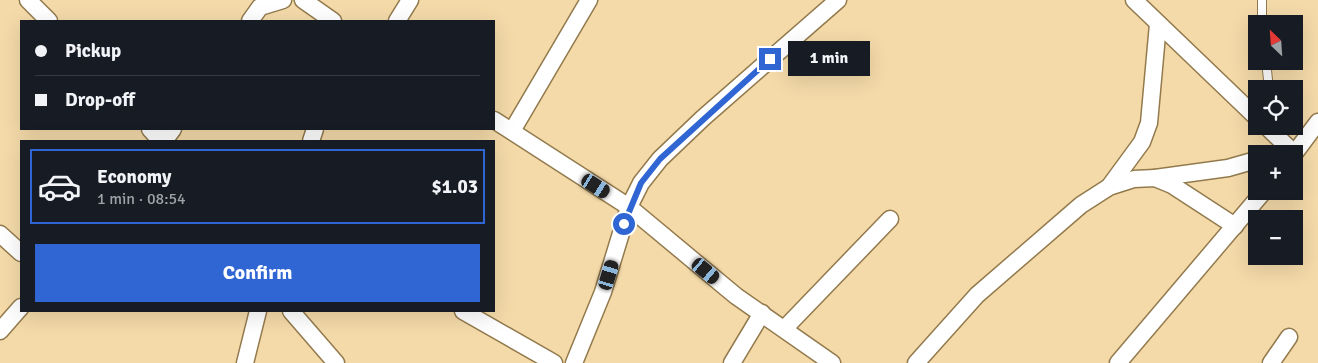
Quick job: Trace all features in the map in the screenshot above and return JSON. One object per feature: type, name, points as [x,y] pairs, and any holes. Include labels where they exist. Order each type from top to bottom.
[{"type":"street","points":[[28,0],[48,20]]},
{"type":"street","points":[[251,20],[260,3],[283,0]]},
{"type":"street","points":[[303,0],[332,20]]},
{"type":"street","points":[[398,20],[410,0]]},
{"type":"street","points":[[512,131],[589,0]]},
{"type":"street","points":[[574,363],[604,292],[629,208],[641,183],[660,159],[710,112],[838,0]]},
{"type":"street","points":[[1134,0],[1248,110]]},
{"type":"street","points":[[1109,187],[1142,142],[1149,123],[1156,64],[1158,24]]},
{"type":"street","points":[[1156,64],[1180,46]]},
{"type":"street","points":[[495,121],[629,208],[736,296],[785,328],[832,363]]},
{"type":"street","points":[[1299,145],[1318,122]]},
{"type":"street","points":[[151,130],[162,140]]},
{"type":"street","points":[[164,140],[172,130]]},
{"type":"street","points":[[1275,135],[1286,145]]},
{"type":"street","points":[[916,363],[977,295],[1081,205],[1109,187],[1134,179],[1228,168],[1248,162]]},
{"type":"street","points":[[1155,178],[1172,185],[1235,226]]},
{"type":"street","points":[[1118,363],[1257,200]]},
{"type":"street","points":[[785,328],[890,219]]},
{"type":"street","points":[[0,234],[20,252]]},
{"type":"street","points":[[0,331],[20,308]]},
{"type":"street","points":[[246,363],[258,312]]},
{"type":"street","points":[[292,312],[336,363]]},
{"type":"street","points":[[464,312],[554,363]]},
{"type":"street","points":[[732,363],[762,313]]},
{"type":"street","points":[[1272,363],[1289,337]]},
{"type":"lane","points":[[1262,0],[1262,15]]},
{"type":"route","points":[[624,224],[629,208],[641,183],[660,159],[770,59]]}]
